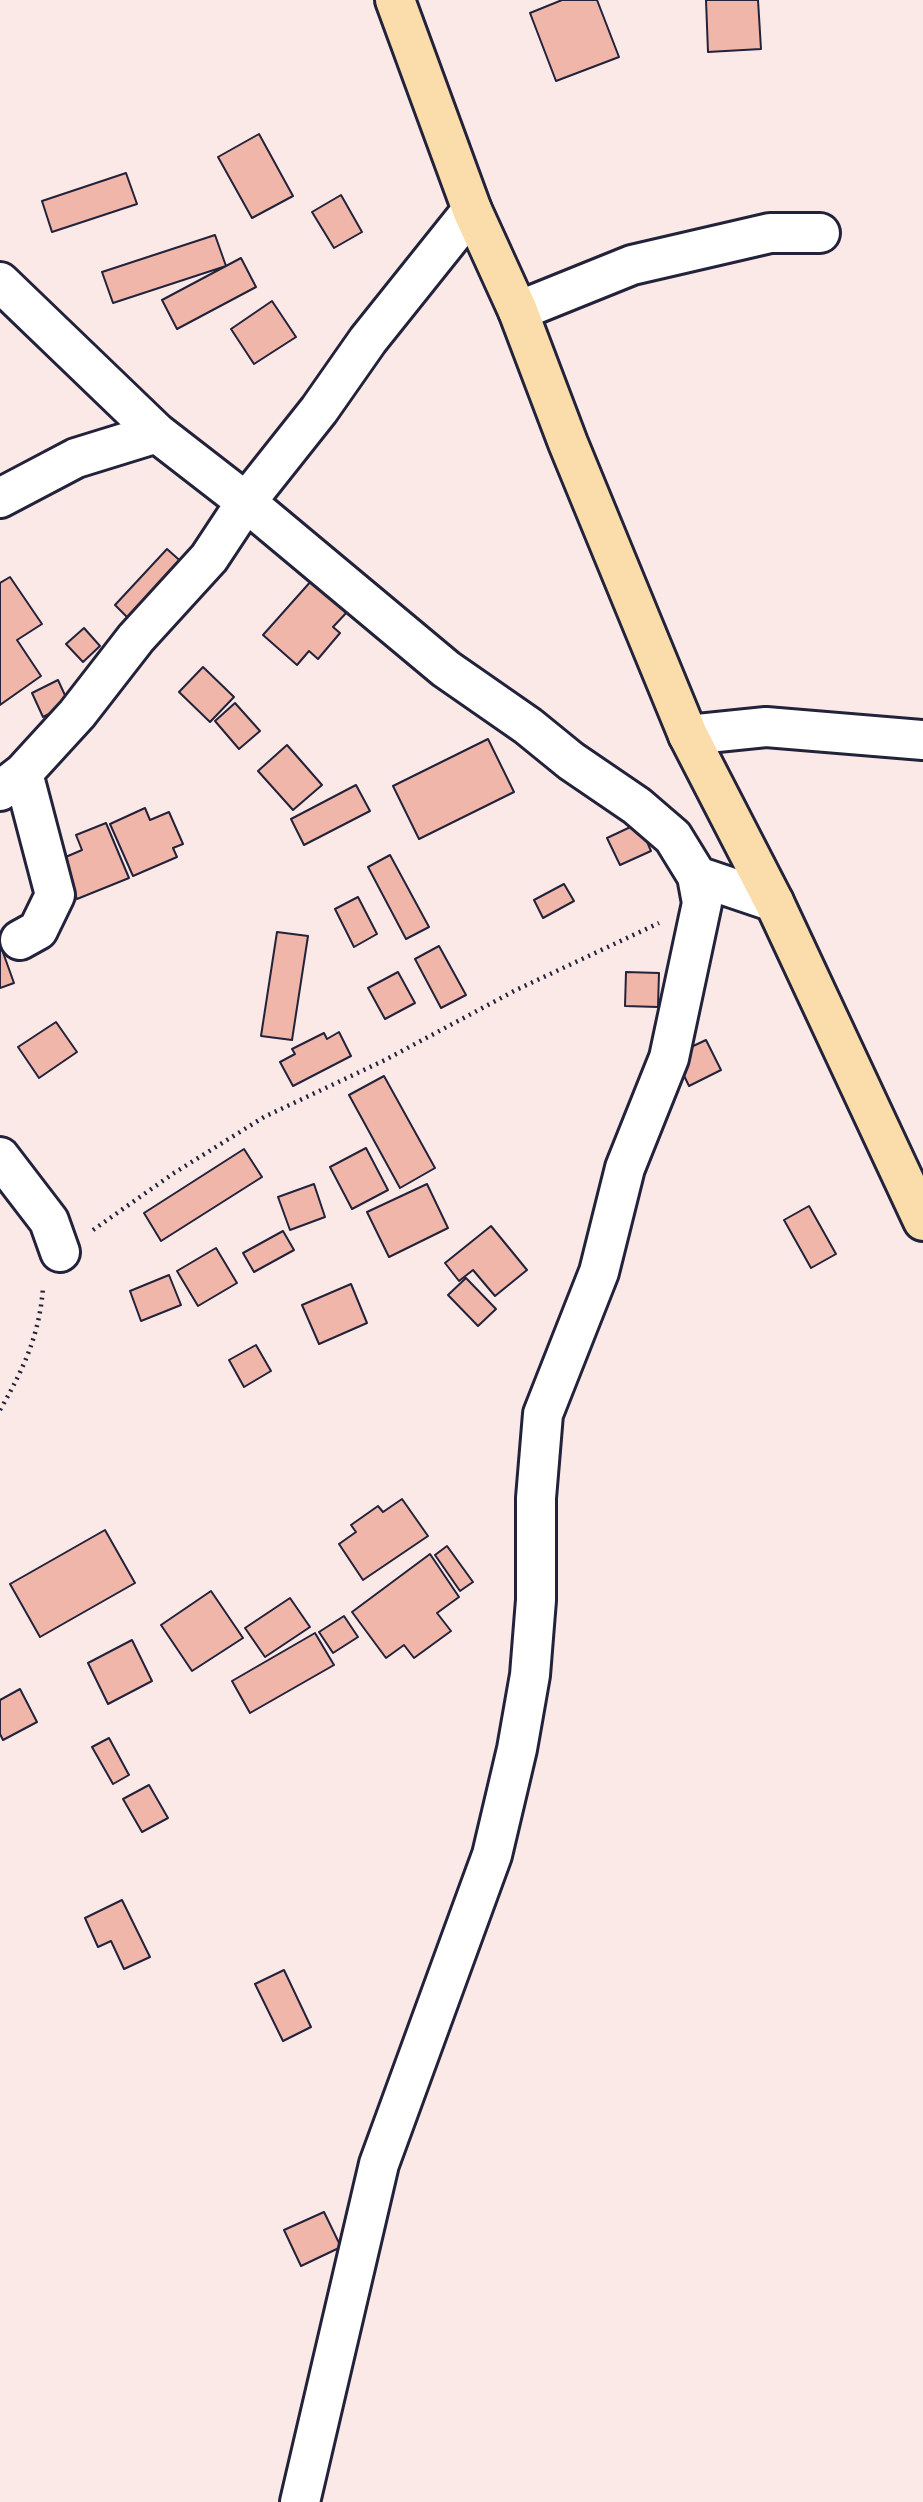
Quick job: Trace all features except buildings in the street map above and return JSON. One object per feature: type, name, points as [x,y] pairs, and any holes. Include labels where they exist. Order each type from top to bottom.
[{"type":"highway","points":[[395,0],[472,209],[518,311],[573,456],[688,734],[774,902],[923,1221]]},
{"type":"street","points":[[20,940],[38,930],[55,895],[11,782],[78,714],[136,638],[209,558],[246,502],[319,410],[368,340],[472,209]]},
{"type":"street","points":[[518,311],[632,265],[770,233],[820,233]]},
{"type":"street","points":[[0,282],[157,433],[246,502],[446,669],[637,806],[673,837],[700,889],[668,1058],[625,1168],[599,1272],[543,1414],[536,1498],[536,1600],[530,1675],[514,1762],[492,1855],[379,2164],[300,2502]]},
{"type":"street","points":[[0,498],[76,458],[157,433]]},
{"type":"street","points":[[688,734],[766,727],[923,740]]},
{"type":"street","points":[[700,889],[774,902]]},
{"type":"street","points":[[0,1157],[49,1221],[60,1252]]},
{"type":"path","points":[[0,1410],[20,1374],[41,1316],[45,1263],[174,1173],[264,1117],[385,1060],[700,889]]}]
